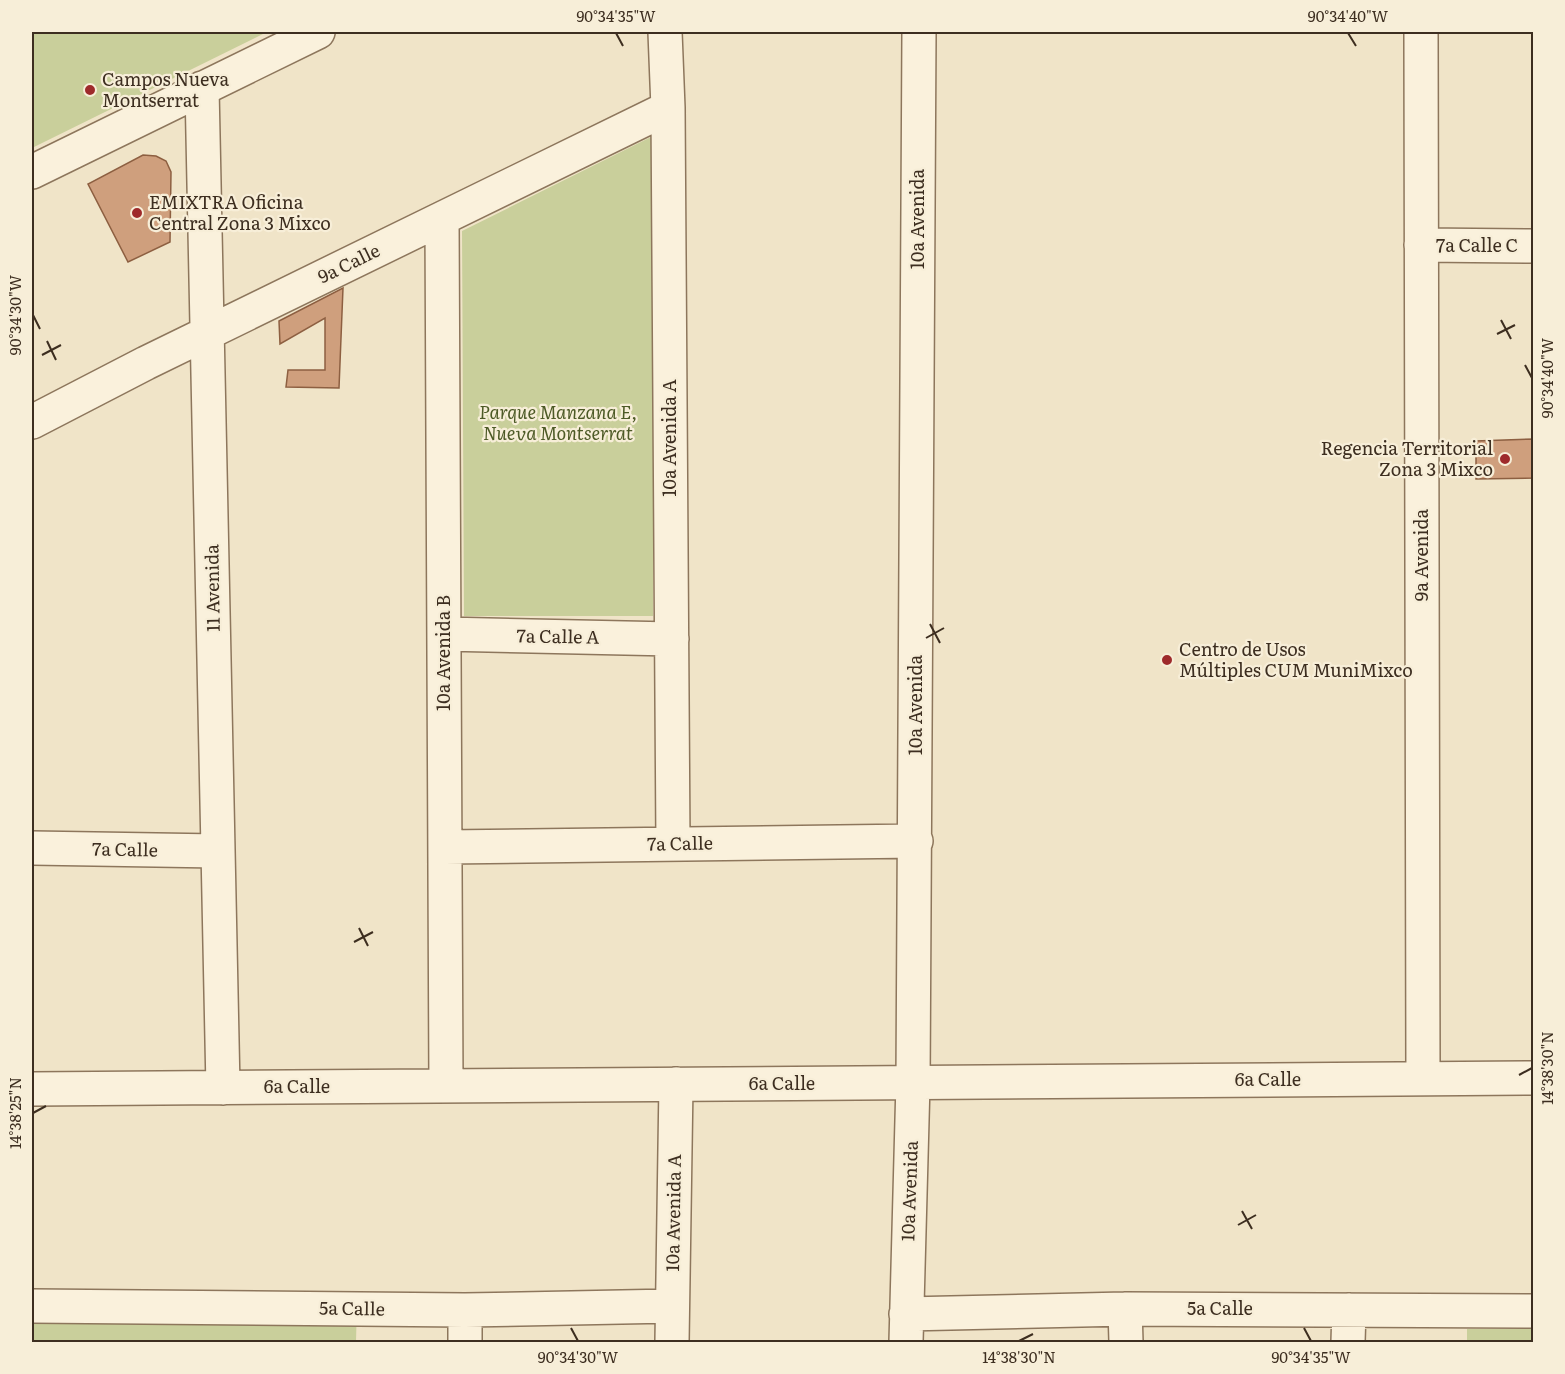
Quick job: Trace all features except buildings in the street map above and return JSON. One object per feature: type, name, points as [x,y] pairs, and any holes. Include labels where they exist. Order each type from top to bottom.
[{"type":"street","points":[[32,172],[318,32]]},
{"type":"street","name":"10a Avenida A","points":[[665,32],[668,108],[673,844]]},
{"type":"street","name":"10a Avenida","points":[[906,1328],[913,1083],[919,32]]},
{"type":"street","name":"9a Avenida","points":[[1421,32],[1423,1079]]},
{"type":"street","name":"11 Avenida","points":[[202,88],[223,1088]]},
{"type":"street","name":"9a Calle","points":[[32,422],[207,333],[668,108]]},
{"type":"street","name":"10a Avenida B","points":[[442,219],[446,1086]]},
{"type":"street","name":"7a Calle C","points":[[1421,245],[1533,246]]},
{"type":"street","name":"7a Calle A","points":[[444,634],[672,639]]},
{"type":"street","name":"7a Calle","points":[[445,847],[915,841]]},
{"type":"street","name":"7a Calle","points":[[32,848],[218,851]]},
{"type":"street","name":"6a Calle","points":[[32,1089],[1533,1078]]},
{"type":"street","name":"10a Avenida A","points":[[672,1342],[676,1084]]},
{"type":"street","name":"5a Calle","points":[[32,1306],[465,1310],[672,1306]]},
{"type":"street","points":[[1125,1309],[1126,1342]]},
{"type":"street","name":"5a Calle","points":[[906,1328],[1125,1309],[1533,1311]]},
{"type":"street","points":[[465,1310],[465,1342]]},
{"type":"street","points":[[1348,1342],[1349,1310]]},
{"type":"green space","name":"Campos Nueva Montserrat","points":[[32,32],[267,32],[32,148]]},
{"type":"green space","name":"Parque Manzana E, Nueva Montserrat","points":[[653,136],[653,616],[464,616],[462,231]]},
{"type":"green space","points":[[357,1302],[356,1342],[32,1342],[32,1316]]},
{"type":"green space","points":[[1467,1329],[1533,1329],[1533,1342],[1467,1342]]},
{"type":"place","name":"Campos Nueva Montserrat","points":[[90,90]]},
{"type":"place","name":"EMIXTRA Oficina Central Zona 3 Mixco","points":[[137,213]]},
{"type":"place","name":"Regencia Territorial Zona 3 Mixco","points":[[1505,459]]},
{"type":"place","name":"Centro de Usos Múltiples CUM MuniMixco","points":[[1167,660]]}]
